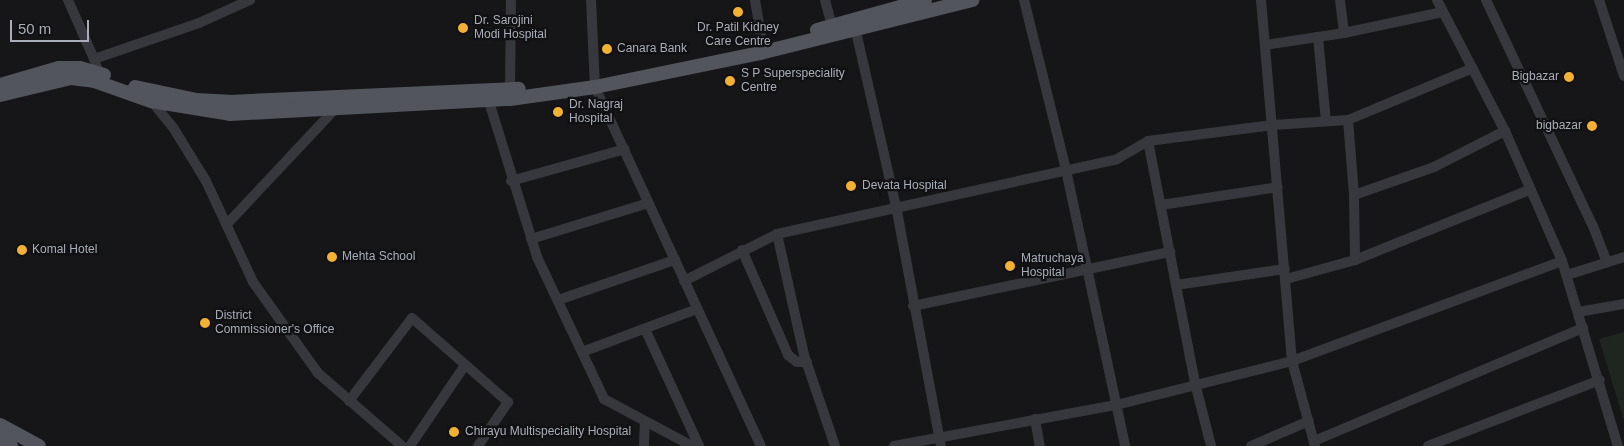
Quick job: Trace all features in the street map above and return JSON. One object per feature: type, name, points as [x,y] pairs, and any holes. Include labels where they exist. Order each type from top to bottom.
[{"type":"main road","points":[[763,48],[832,26],[855,25],[925,0]]},
{"type":"main road","points":[[0,95],[57,79],[101,78],[196,100],[229,102],[334,103],[487,96],[595,83],[763,48],[855,25],[973,0]]},
{"type":"main road","points":[[0,85],[59,68],[80,68],[151,101],[230,114],[334,103]]},
{"type":"main road","points":[[487,96],[510,90],[595,83]]},
{"type":"main road","points":[[0,425],[39,446]]},
{"type":"street","points":[[68,0],[101,78]]},
{"type":"street","points":[[94,59],[199,23],[250,0]]},
{"type":"street","points":[[510,90],[511,0]]},
{"type":"street","points":[[591,0],[595,83],[684,282],[761,446]]},
{"type":"street","points":[[755,0],[763,48]]},
{"type":"street","points":[[826,0],[832,26]]},
{"type":"street","points":[[1024,0],[1066,170],[1125,446]]},
{"type":"street","points":[[1261,0],[1292,361],[1315,443],[1583,328]]},
{"type":"street","points":[[1340,0],[1344,33]]},
{"type":"street","points":[[1437,0],[1505,131],[1529,190],[1562,261],[1600,380],[1618,446]]},
{"type":"street","points":[[1486,0],[1593,226],[1607,262]]},
{"type":"street","points":[[1599,0],[1624,76]]},
{"type":"street","points":[[1265,45],[1344,33],[1443,12]]},
{"type":"street","points":[[855,25],[896,206],[913,306],[940,441]]},
{"type":"street","points":[[1318,37],[1326,121]]},
{"type":"street","points":[[684,282],[742,250],[777,234],[896,206],[1118,159],[1148,141],[1272,125],[1348,120],[1473,68]]},
{"type":"street","points":[[143,89],[174,129],[228,224],[253,282],[318,373],[402,446]]},
{"type":"street","points":[[487,96],[511,180],[531,239],[604,399],[692,446]]},
{"type":"street","points":[[228,224],[334,103]]},
{"type":"street","points":[[1348,120],[1354,195],[1355,260]]},
{"type":"street","points":[[1354,195],[1434,167],[1505,131]]},
{"type":"street","points":[[1148,141],[1196,387],[1211,446]]},
{"type":"street","points":[[511,180],[625,149]]},
{"type":"street","points":[[1161,205],[1278,187]]},
{"type":"street","points":[[1176,285],[1286,274],[1355,260],[1529,190]]},
{"type":"street","points":[[531,239],[649,202]]},
{"type":"street","points":[[777,234],[807,362],[835,446]]},
{"type":"street","points":[[742,250],[788,355],[797,362],[807,362]]},
{"type":"street","points":[[913,306],[1170,252]]},
{"type":"street","points":[[1567,275],[1624,257]]},
{"type":"street","points":[[558,300],[675,260]]},
{"type":"street","points":[[894,446],[940,441],[1035,419],[1116,405],[1196,387],[1292,361],[1562,261]]},
{"type":"street","points":[[1578,312],[1624,304]]},
{"type":"street","points":[[582,352],[697,309]]},
{"type":"street","points":[[350,401],[412,318],[508,402],[478,446]]},
{"type":"street","points":[[645,329],[699,446]]},
{"type":"street","points":[[410,446],[465,365]]},
{"type":"street","points":[[1428,446],[1600,380]]},
{"type":"street","points":[[1035,419],[1040,446]]},
{"type":"street","points":[[644,446],[645,421]]},
{"type":"street","points":[[1250,446],[1309,421]]},
{"type":"shaded area","points":[[1624,332],[1624,421],[1599,339]]},
{"type":"place","name":"Dr. Patil Kidney Care Centre","points":[[738,12]]},
{"type":"place","name":"Dr. Sarojini Modi Hospital","points":[[463,28]]},
{"type":"place","name":"Canara Bank","points":[[607,49]]},
{"type":"place","name":"Bigbazar","points":[[1569,77]]},
{"type":"place","name":"S P Superspeciality Centre","points":[[730,81]]},
{"type":"place","name":"Dr. Nagraj Hospital","points":[[558,112]]},
{"type":"place","name":"bigbazar","points":[[1592,126]]},
{"type":"place","name":"Devata Hospital","points":[[851,186]]},
{"type":"place","name":"Komal Hotel","points":[[22,250]]},
{"type":"place","name":"Mehta School","points":[[332,257]]},
{"type":"place","name":"Matruchaya Hospital","points":[[1010,266]]},
{"type":"place","name":"District Commissioner's Office","points":[[205,323]]},
{"type":"place","name":"Chirayu Multispeciality Hospital","points":[[454,432]]}]
